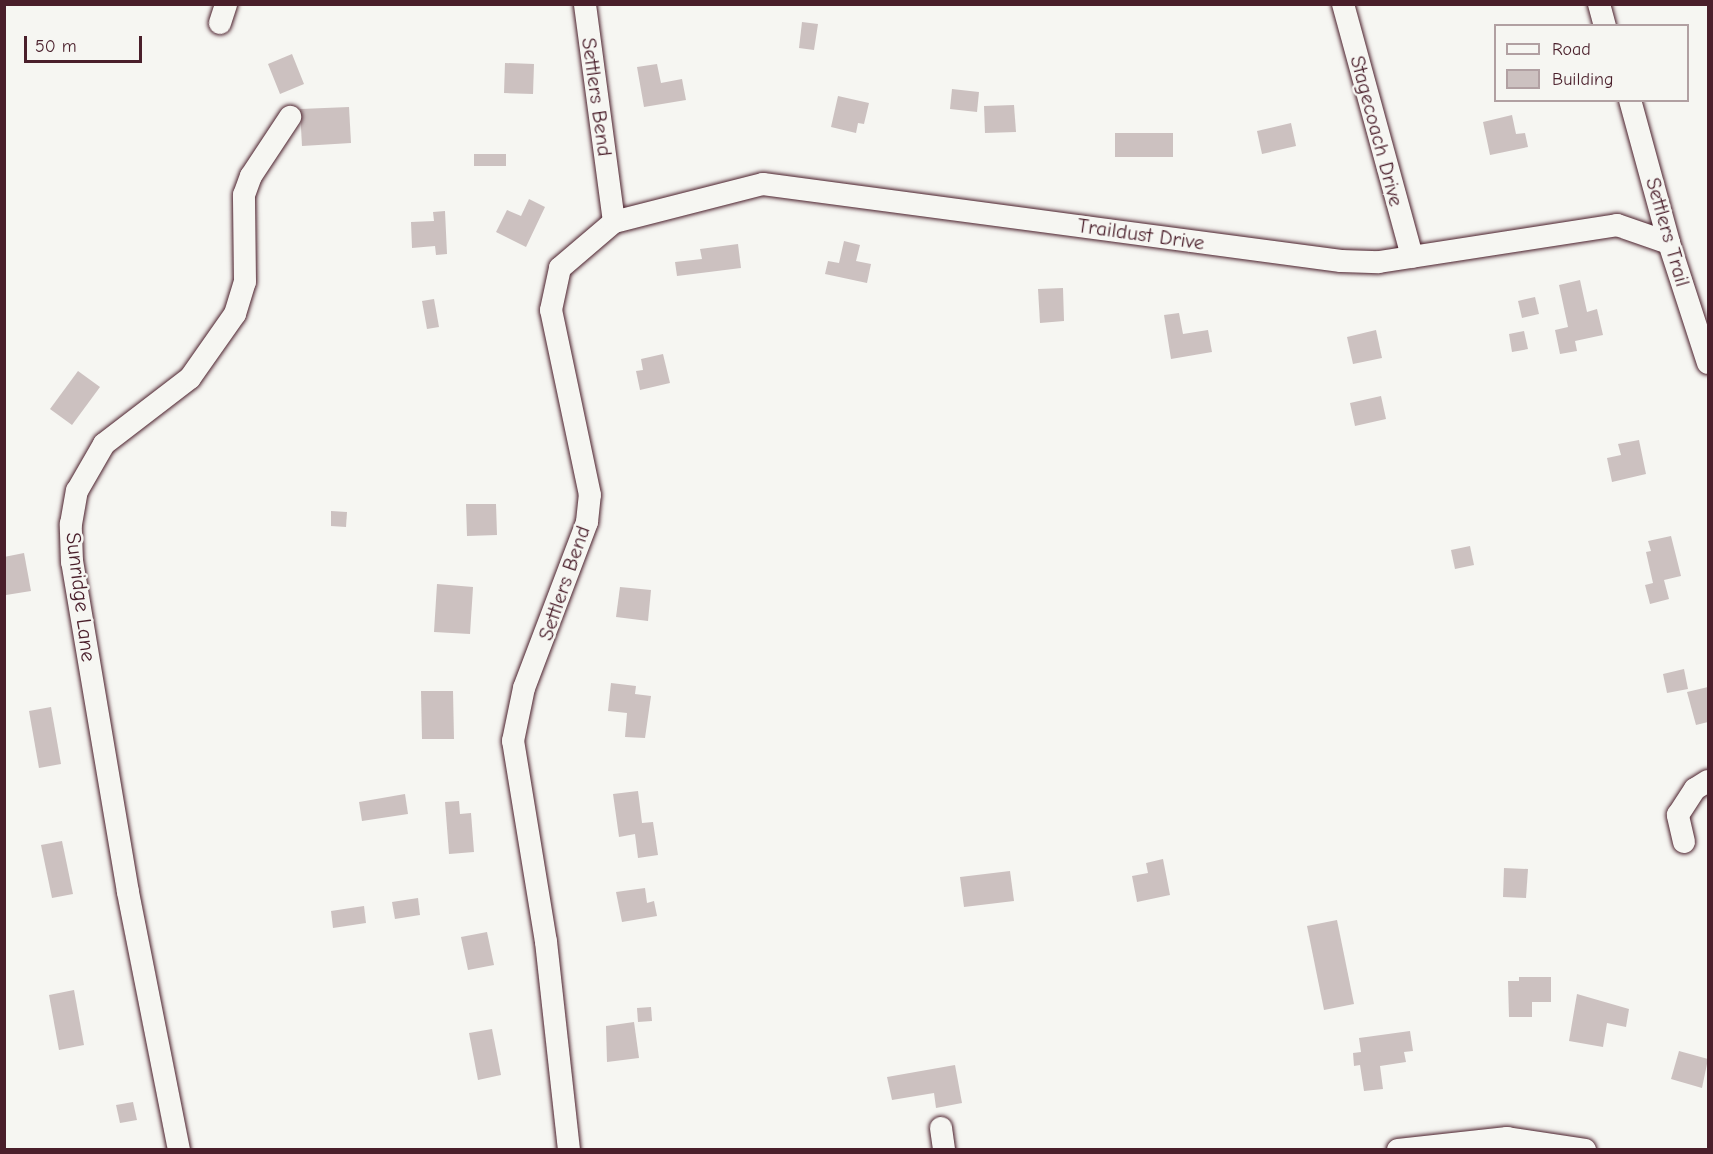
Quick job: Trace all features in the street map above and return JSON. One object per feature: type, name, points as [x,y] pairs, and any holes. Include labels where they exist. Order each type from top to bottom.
[{"type":"street","name":"Settlers Bend","points":[[568,1149],[546,942],[513,741],[524,688],[587,522],[590,495],[552,330],[553,287],[560,268],[573,254],[614,222],[585,4]]},
{"type":"street","name":"Stagecoach Drive","points":[[1343,4],[1412,257]]},
{"type":"street","points":[[1599,4],[1604,24]]},
{"type":"street","name":"Settlers Trail","points":[[1631,102],[1669,243],[1708,363]]},
{"type":"street","name":"Sunridge Lane","points":[[179,1149],[126,881],[72,562],[70,524],[76,491],[104,444],[190,378],[235,314],[245,282],[244,195],[250,176],[291,117]]},
{"type":"street","name":"Traildust Drive","points":[[614,222],[763,184],[1341,261],[1412,257],[1608,225],[1625,226],[1669,243]]},
{"type":"street","points":[[1684,842],[1678,815],[1695,789],[1708,781]]},
{"type":"street","points":[[1398,1149],[1507,1138],[1585,1149]]},
{"type":"building","points":[[802,22],[818,24],[814,50],[799,48]]},
{"type":"building","points":[[292,54],[304,84],[280,94],[268,64]]},
{"type":"building","points":[[505,63],[534,64],[533,94],[504,93]]},
{"type":"building","points":[[657,64],[661,83],[682,79],[686,100],[644,107],[637,67]]},
{"type":"building","points":[[952,89],[979,92],[977,112],[950,109]]},
{"type":"building","points":[[838,96],[869,103],[864,124],[858,123],[856,133],[831,127]]},
{"type":"building","points":[[1014,105],[1016,132],[985,133],[984,106]]},
{"type":"building","points":[[349,107],[351,143],[302,146],[300,109]]},
{"type":"building","points":[[1512,115],[1516,134],[1525,133],[1528,147],[1490,155],[1483,122]]},
{"type":"building","points":[[1291,123],[1296,146],[1262,154],[1257,131]]},
{"type":"building","points":[[1115,133],[1173,133],[1173,157],[1115,157]]},
{"type":"building","points":[[474,154],[506,154],[506,166],[474,166]]},
{"type":"building","points":[[529,199],[545,207],[526,247],[496,232],[507,210],[521,216]]},
{"type":"building","points":[[445,211],[447,254],[436,255],[435,246],[412,248],[411,222],[434,221],[433,212]]},
{"type":"building","points":[[844,241],[860,245],[856,261],[871,264],[867,283],[825,274],[828,261],[839,263]]},
{"type":"building","points":[[738,244],[741,268],[677,276],[675,262],[702,259],[700,249]]},
{"type":"building","points":[[1580,280],[1587,312],[1597,309],[1603,335],[1575,341],[1577,351],[1560,354],[1555,330],[1568,327],[1559,285]]},
{"type":"building","points":[[1063,288],[1064,321],[1040,323],[1038,289]]},
{"type":"building","points":[[1535,297],[1539,314],[1522,318],[1518,301]]},
{"type":"building","points":[[434,299],[439,327],[427,329],[422,301]]},
{"type":"building","points":[[1179,313],[1183,334],[1208,330],[1212,352],[1171,359],[1164,315]]},
{"type":"building","points":[[1376,330],[1382,358],[1353,364],[1347,337]]},
{"type":"building","points":[[1524,331],[1528,349],[1512,352],[1509,334]]},
{"type":"building","points":[[663,354],[670,383],[640,390],[636,371],[643,370],[641,359]]},
{"type":"building","points":[[78,371],[100,387],[72,425],[50,409]]},
{"type":"building","points":[[1381,396],[1386,419],[1355,426],[1350,403]]},
{"type":"building","points":[[1639,440],[1646,474],[1612,482],[1607,458],[1621,455],[1618,444]]},
{"type":"building","points":[[466,504],[496,504],[497,535],[467,536]]},
{"type":"building","points":[[331,511],[347,512],[346,527],[331,526]]},
{"type":"building","points":[[1671,536],[1681,576],[1664,580],[1669,599],[1650,604],[1645,585],[1653,583],[1646,552],[1651,551],[1648,541]]},
{"type":"building","points":[[1470,546],[1474,565],[1455,569],[1451,550]]},
{"type":"building","points":[[24,553],[31,591],[6,595],[4,557]]},
{"type":"building","points":[[437,584],[473,587],[470,634],[434,632]]},
{"type":"building","points":[[620,587],[651,590],[648,621],[616,617]]},
{"type":"building","points":[[1684,669],[1688,689],[1667,693],[1663,674]]},
{"type":"building","points":[[611,683],[636,686],[635,694],[651,696],[645,738],[625,737],[627,713],[608,711]]},
{"type":"building","points":[[1708,687],[1708,722],[1696,725],[1687,692]]},
{"type":"building","points":[[421,691],[453,691],[454,739],[422,739]]},
{"type":"building","points":[[51,707],[61,764],[39,768],[29,711]]},
{"type":"building","points":[[638,791],[642,823],[653,822],[658,855],[638,858],[635,834],[619,837],[613,794]]},
{"type":"building","points":[[405,794],[408,814],[362,821],[359,802]]},
{"type":"building","points":[[459,801],[460,814],[471,813],[474,852],[449,854],[445,802]]},
{"type":"building","points":[[62,841],[73,894],[52,898],[41,845]]},
{"type":"building","points":[[1163,859],[1170,895],[1137,902],[1132,876],[1148,873],[1146,863]]},
{"type":"building","points":[[1504,868],[1528,869],[1526,898],[1503,897]]},
{"type":"building","points":[[1010,871],[1014,901],[964,907],[960,877]]},
{"type":"building","points":[[645,888],[647,903],[654,901],[657,916],[622,922],[616,892]]},
{"type":"building","points":[[418,898],[420,915],[395,919],[392,902]]},
{"type":"building","points":[[364,906],[366,923],[333,928],[331,911]]},
{"type":"building","points":[[1337,920],[1354,1004],[1324,1010],[1307,926]]},
{"type":"building","points":[[487,932],[494,965],[468,970],[461,937]]},
{"type":"building","points":[[1519,977],[1551,977],[1551,1002],[1532,1002],[1532,1017],[1509,1017],[1508,981],[1519,981]]},
{"type":"building","points":[[74,990],[84,1045],[59,1050],[49,995]]},
{"type":"building","points":[[1577,994],[1629,1009],[1626,1027],[1607,1023],[1603,1047],[1569,1041]]},
{"type":"building","points":[[651,1007],[652,1021],[638,1022],[637,1008]]},
{"type":"building","points":[[634,1022],[639,1058],[607,1062],[606,1026]]},
{"type":"building","points":[[492,1029],[501,1075],[478,1080],[469,1033]]},
{"type":"building","points":[[1410,1031],[1413,1051],[1404,1052],[1406,1062],[1380,1066],[1383,1089],[1364,1091],[1360,1065],[1354,1066],[1353,1053],[1361,1052],[1359,1038]]},
{"type":"building","points":[[1679,1051],[1708,1059],[1702,1088],[1671,1079]]},
{"type":"building","points":[[955,1065],[962,1103],[936,1108],[934,1093],[892,1100],[887,1077]]},
{"type":"building","points":[[133,1102],[137,1120],[120,1123],[116,1105]]}]
